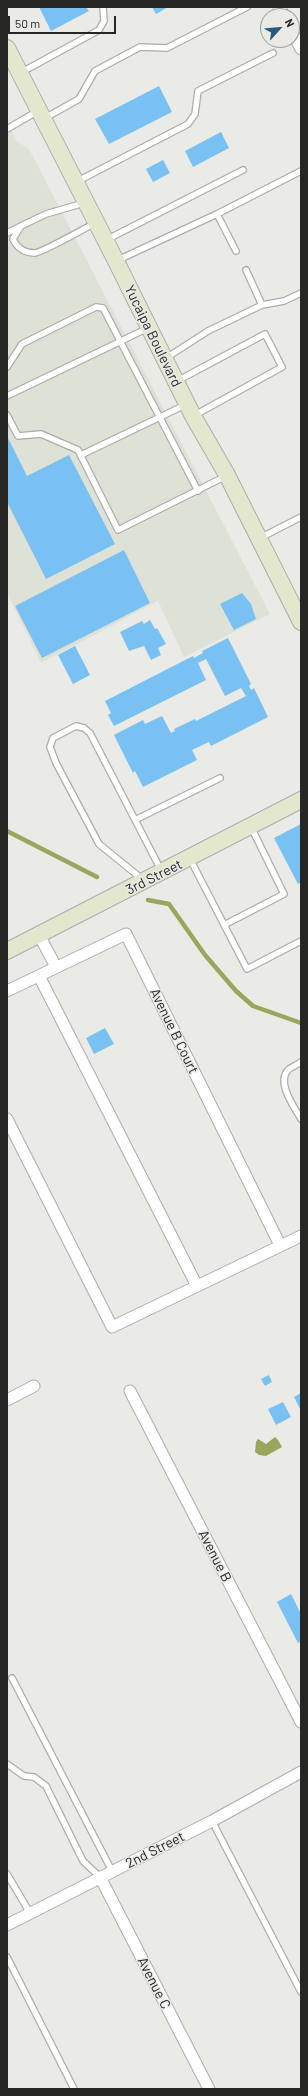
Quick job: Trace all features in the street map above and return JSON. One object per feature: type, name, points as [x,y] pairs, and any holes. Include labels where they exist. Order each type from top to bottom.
[{"type":"main road","name":"Yucaipa Boulevard","points":[[7,48],[106,240],[175,382],[227,475],[301,622]]},
{"type":"main road","name":"3rd Street","points":[[7,951],[190,859],[301,800]]},
{"type":"street","name":"Avenue B Court","points":[[7,991],[126,934],[280,1245]]},
{"type":"street","points":[[39,935],[56,967]]},
{"type":"street","points":[[39,976],[198,1286]]},
{"type":"street","points":[[7,1119],[112,1327],[301,1236]]},
{"type":"street","points":[[7,1400],[34,1386]]},
{"type":"street","name":"Avenue B","points":[[130,1391],[301,1722]]},
{"type":"street","name":"2nd Street","points":[[7,1925],[212,1821],[301,1772]]},
{"type":"street","name":"Avenue C","points":[[100,1877],[209,2089]]},
{"type":"lane","points":[[20,74],[99,30],[104,21],[103,7]]},
{"type":"lane","points":[[7,129],[79,99],[95,71],[140,47],[166,48],[247,7]]},
{"type":"lane","points":[[76,182],[188,124],[195,114],[198,91],[273,54]]},
{"type":"lane","points":[[106,240],[243,170]]},
{"type":"lane","points":[[116,261],[217,214],[301,171]]},
{"type":"lane","points":[[7,233],[46,214],[86,203]]},
{"type":"lane","points":[[217,214],[236,251]]},
{"type":"lane","points":[[21,226],[13,239],[16,246],[24,251],[36,253],[96,222]]},
{"type":"lane","points":[[246,270],[262,305]]},
{"type":"lane","points":[[164,360],[208,332],[262,305],[284,301],[301,293]]},
{"type":"lane","points":[[7,367],[22,344],[96,307],[103,308],[198,490]]},
{"type":"lane","points":[[7,396],[148,328]]},
{"type":"lane","points":[[81,455],[160,417],[190,410],[282,367],[265,334],[175,382]]},
{"type":"lane","points":[[7,415],[18,436],[41,434],[78,450],[118,530],[227,475]]},
{"type":"lane","points":[[258,539],[301,517]]},
{"type":"lane","points":[[145,881],[99,844],[56,763],[50,747],[53,738],[76,726],[84,728],[90,733],[162,872]]},
{"type":"lane","points":[[135,820],[220,778]]},
{"type":"lane","points":[[224,925],[284,894],[250,826]]},
{"type":"lane","points":[[190,859],[247,969],[301,940]]},
{"type":"lane","points":[[301,1062],[288,1070],[284,1082],[288,1095],[301,1120]]},
{"type":"lane","points":[[12,1678],[112,1871]]},
{"type":"lane","points":[[7,1764],[18,1773],[24,1776],[34,1777],[46,1786],[83,1861],[100,1877]]},
{"type":"lane","points":[[212,1821],[301,1992]]},
{"type":"lane","points":[[7,1874],[30,1913]]},
{"type":"lane","points":[[7,1957],[74,2089]]},
{"type":"shaded area","points":[[7,122],[17,141],[29,149],[270,614],[184,657],[158,601],[41,663],[7,593]]},
{"type":"shaded area","points":[[275,1437],[282,1447],[266,1456],[259,1455],[255,1452],[256,1442],[258,1439],[266,1444]]},
{"type":"building","points":[[39,7],[86,7],[89,11],[51,31]]},
{"type":"building","points":[[152,7],[168,7],[156,14]]},
{"type":"building","points":[[159,86],[172,112],[109,144],[95,119]]},
{"type":"building","points":[[221,132],[229,148],[193,167],[185,151]]},
{"type":"building","points":[[163,160],[170,173],[153,182],[146,169]]},
{"type":"building","points":[[7,436],[27,476],[69,455],[115,544],[46,579],[7,502]]},
{"type":"building","points":[[124,550],[150,603],[42,658],[15,606]]},
{"type":"building","points":[[242,593],[251,604],[256,619],[234,630],[220,604]]},
{"type":"building","points":[[150,620],[155,629],[157,628],[166,644],[158,648],[161,655],[151,660],[144,646],[129,651],[120,632],[142,621],[144,624]]},
{"type":"building","points":[[228,638],[251,684],[249,686],[251,690],[254,688],[268,717],[211,746],[209,742],[192,750],[197,760],[143,787],[135,771],[133,773],[114,735],[143,720],[145,724],[162,716],[171,733],[175,731],[174,729],[195,719],[196,721],[246,696],[241,688],[225,696],[206,659],[198,663],[206,680],[114,726],[108,715],[111,713],[105,701],[193,656],[194,658],[203,653],[202,651]]},
{"type":"building","points":[[75,646],[90,675],[73,684],[58,655]]},
{"type":"building","points":[[301,824],[301,882],[298,884],[274,838]]},
{"type":"building","points":[[105,1028],[114,1044],[94,1054],[86,1038]]},
{"type":"building","points":[[269,1375],[272,1382],[265,1386],[261,1379]]},
{"type":"building","points":[[301,1393],[301,1411],[294,1397]]},
{"type":"building","points":[[283,1402],[291,1417],[276,1425],[268,1409]]},
{"type":"building","points":[[291,1594],[301,1614],[301,1642],[298,1643],[277,1602]]},
{"type":"waterway","points":[[7,831],[97,877]]},
{"type":"waterway","points":[[148,900],[169,904],[205,955],[236,991],[253,1006],[301,1023]]}]
